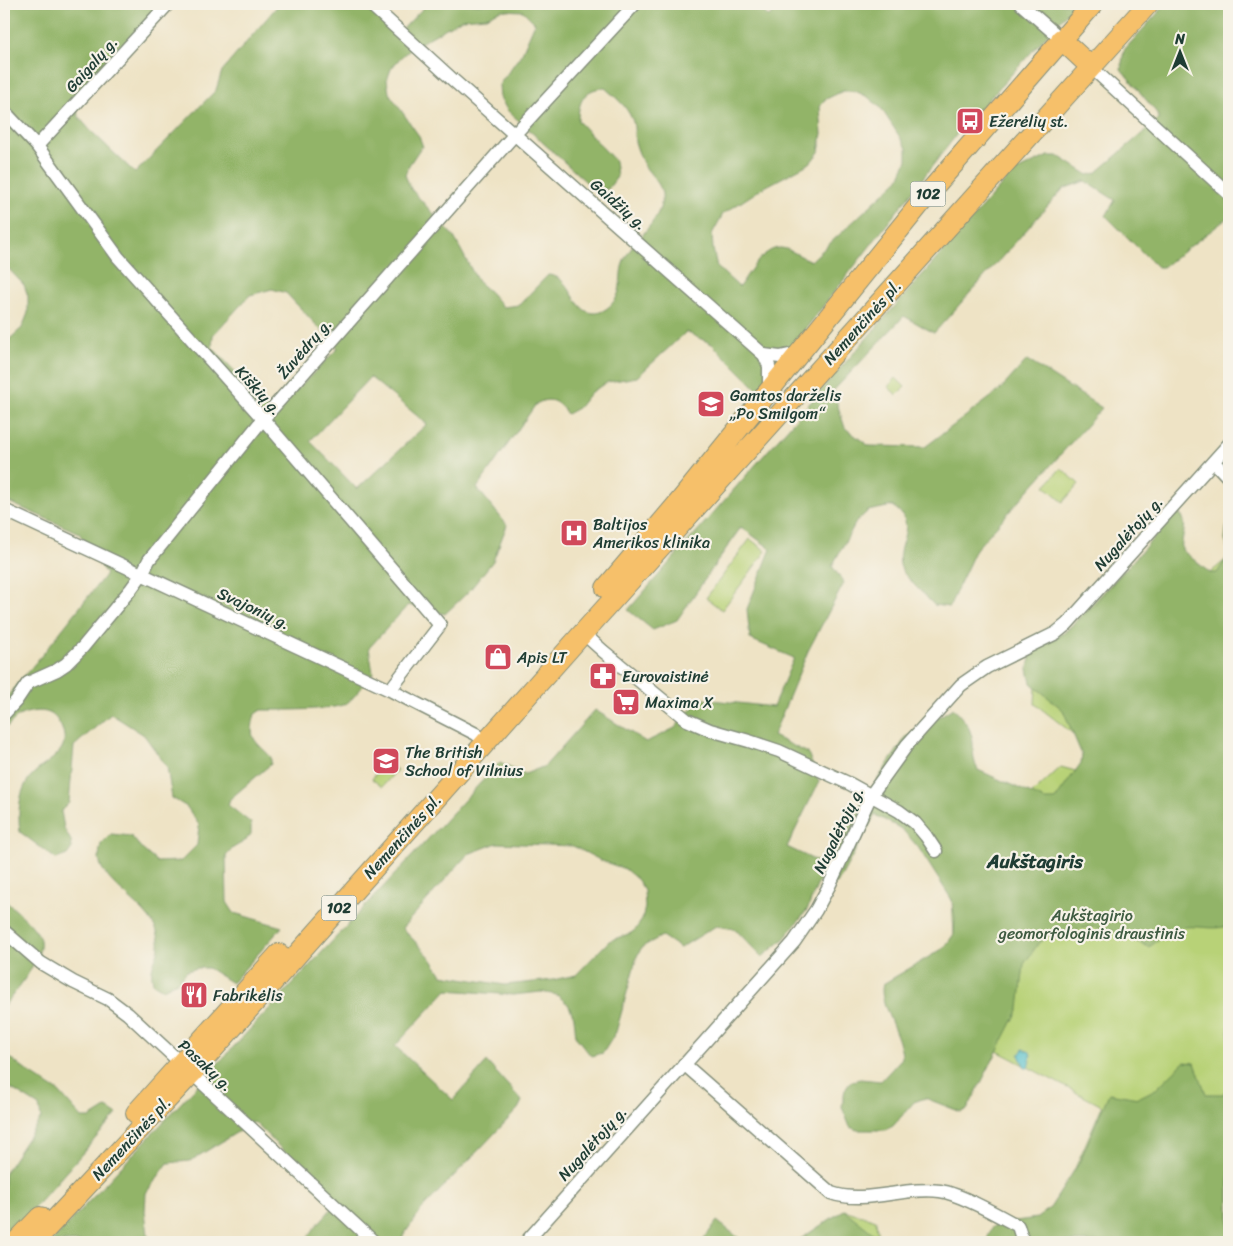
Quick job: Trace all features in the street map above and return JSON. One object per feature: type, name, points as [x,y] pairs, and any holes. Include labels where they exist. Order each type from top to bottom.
[{"type":"main road","name":"Nemenčinės pl.","points":[[34,1242],[481,738],[680,501],[932,189],[1093,4]]},
{"type":"main road","name":"Nemenčinės pl.","points":[[481,738],[584,633],[1148,4]]},
{"type":"main road","points":[[1061,39],[1091,67]]},
{"type":"main road","name":"Nemenčinės pl.","points":[[16,1242],[186,1069]]},
{"type":"street","name":"Gaigalų g.","points":[[37,146],[168,4]]},
{"type":"street","name":"Gaidžių g.","points":[[370,4],[764,355]]},
{"type":"street","name":"Žuvėdrų g.","points":[[4,714],[16,701],[28,683],[66,664],[83,647],[142,574],[149,560],[263,419],[515,134],[635,4]]},
{"type":"street","points":[[1021,4],[1061,39]]},
{"type":"street","points":[[1091,67],[1229,194]]},
{"type":"street","name":"Kiškių g.","points":[[4,111],[37,146],[118,257],[263,419],[440,625],[390,690]]},
{"type":"street","points":[[764,355],[780,357],[798,353]]},
{"type":"street","points":[[764,355],[769,366],[769,389]]},
{"type":"street","name":"Nugalėtojų g.","points":[[526,1242],[773,966],[809,922],[829,886],[871,796],[907,745],[956,689],[987,667],[1056,632],[1067,624],[1229,444]]},
{"type":"street","points":[[1214,462],[1229,478]]},
{"type":"street","name":"Svajonių g.","points":[[4,510],[390,690],[481,738]]},
{"type":"street","points":[[584,633],[603,652],[687,720],[710,730],[750,741],[779,752],[871,796],[899,811],[915,823],[936,851]]},
{"type":"street","name":"Pasakų g.","points":[[4,931],[42,963],[73,982],[108,999],[128,1014],[374,1242]]},
{"type":"street","points":[[684,1064],[832,1193],[847,1197],[934,1190],[949,1193],[1018,1226],[1023,1242]]},
{"type":"green space","points":[[4,4],[161,4],[75,96],[78,116],[135,173],[216,90],[222,71],[279,4],[361,4],[398,34],[427,4],[755,4],[769,17],[784,4],[1075,4],[981,108],[966,119],[954,138],[758,390],[712,344],[686,332],[637,377],[608,382],[591,392],[578,408],[567,414],[557,403],[550,400],[536,404],[477,488],[507,525],[493,561],[469,591],[445,614],[408,605],[369,648],[373,673],[358,693],[347,703],[341,706],[319,709],[261,710],[255,714],[252,729],[254,739],[271,757],[271,764],[230,799],[228,805],[251,823],[251,834],[226,856],[227,902],[234,913],[282,927],[232,983],[208,968],[197,968],[187,971],[177,982],[163,989],[153,983],[152,969],[159,948],[158,935],[154,925],[102,869],[99,859],[101,844],[111,834],[131,836],[157,862],[181,861],[197,845],[199,825],[187,807],[172,798],[167,767],[144,735],[111,714],[74,746],[69,803],[61,811],[64,828],[71,841],[72,848],[67,855],[56,859],[20,832],[19,819],[22,792],[34,773],[61,749],[64,741],[63,732],[53,715],[39,711],[19,716],[4,730],[4,700],[106,574],[79,533],[4,500],[4,344],[22,328],[28,313],[28,296],[24,285],[4,264]],"holes":[[[501,10],[523,11],[535,23],[522,53],[499,85],[500,97],[507,110],[595,190],[608,189],[617,177],[615,161],[578,121],[579,108],[587,93],[592,90],[605,88],[630,114],[634,124],[635,142],[641,158],[661,189],[662,199],[656,217],[628,253],[624,261],[617,297],[603,311],[596,313],[588,312],[582,308],[563,282],[556,277],[548,275],[519,305],[503,307],[478,282],[454,237],[411,189],[405,175],[409,165],[421,147],[423,147],[419,136],[389,93],[387,80],[391,69],[410,49],[462,19],[486,17]],[[843,91],[855,91],[868,97],[881,108],[907,148],[907,160],[899,179],[811,261],[786,249],[772,250],[759,260],[739,287],[717,267],[712,234],[723,214],[761,189],[810,163],[819,152],[822,134],[820,107],[824,100]],[[272,289],[286,293],[338,348],[274,413],[212,347],[213,335],[250,295]],[[370,377],[427,424],[357,489],[310,441]]]},
{"type":"green space","points":[[1166,4],[1229,4],[1229,217],[1163,267],[1157,267],[1106,216],[1115,200],[1085,181],[1063,189],[934,333],[904,316],[833,391],[845,428],[869,446],[925,447],[999,391],[1027,360],[1102,408],[976,549],[949,607],[934,605],[902,570],[899,562],[906,528],[905,520],[901,513],[892,506],[868,511],[856,522],[832,566],[844,583],[808,651],[773,736],[808,753],[819,782],[787,847],[827,866],[864,799],[906,737],[953,708],[969,728],[973,741],[974,760],[978,770],[1045,800],[1055,800],[1081,763],[1082,755],[1063,710],[1031,683],[1028,669],[1030,657],[1038,648],[1062,635],[1088,611],[1174,515],[1180,514],[1183,518],[1182,550],[1210,573],[1217,573],[1226,559],[1228,550],[1225,539],[1229,507],[1228,926],[1176,929],[1149,947],[1111,930],[1089,927],[1047,936],[1038,944],[1024,964],[1019,1009],[967,1110],[961,1112],[925,1098],[914,1102],[893,1126],[885,1130],[857,1130],[850,1127],[842,1107],[845,1089],[852,1081],[860,1079],[881,1081],[902,1058],[898,1039],[883,1000],[883,984],[944,948],[954,934],[955,918],[952,900],[918,847],[902,829],[875,815],[837,884],[821,876],[807,910],[784,939],[762,957],[735,929],[716,926],[680,948],[662,936],[642,947],[637,956],[616,1032],[603,1053],[591,1056],[576,1037],[574,1017],[568,1004],[557,995],[541,992],[513,995],[447,990],[395,1046],[453,1100],[487,1062],[522,1101],[518,1109],[421,1210],[399,1242],[305,1242],[316,1226],[335,1205],[333,1199],[254,1122],[190,1161],[168,1163],[146,1193],[145,1212],[149,1242],[51,1242],[500,762],[525,774],[545,766],[595,710],[646,742],[675,728],[687,713],[703,699],[773,707],[794,658],[750,639],[747,609],[771,549],[741,527],[677,620],[653,630],[628,610],[1012,173],[1048,156],[1058,156],[1088,175],[1096,173],[1159,119],[1156,112],[1121,69],[1124,50]],"holes":[[[497,843],[573,846],[602,861],[625,869],[638,880],[644,891],[645,907],[642,920],[635,930],[609,941],[576,975],[553,980],[505,985],[442,975],[430,957],[402,928],[468,854]]]},
{"type":"green space","points":[[896,378],[905,387],[897,395],[888,387]]},
{"type":"green space","points":[[1061,468],[1079,484],[1063,502],[1045,486]]},
{"type":"green space","points":[[750,539],[766,551],[722,610],[706,598]]},
{"type":"green space","name":"Aukštagirio geomorfologinis draustinis","points":[[1152,541],[1210,573],[1229,557],[1229,1242],[1051,1224],[1102,1106],[919,1010],[954,935],[952,900],[921,829],[1021,804],[1061,767],[1086,774],[1099,754],[1035,704],[1038,648],[1067,630]]},
{"type":"green space","points":[[386,761],[397,770],[382,787],[372,779]]},
{"type":"green space","points":[[4,900],[35,929],[40,940],[40,947],[38,956],[28,974],[4,1006]]},
{"type":"green space","points":[[4,1053],[28,1072],[59,1092],[82,1118],[90,1118],[106,1108],[117,1114],[12,1233],[4,1227],[4,1174],[41,1118],[39,1106],[4,1084]]},
{"type":"green space","points":[[1184,1062],[1195,1063],[1206,1094],[1223,1094],[1229,1085],[1229,1242],[986,1242],[992,1227],[1002,1223],[1037,1218],[1050,1208],[1079,1163],[1109,1093],[1138,1098],[1156,1089]]},
{"type":"green space","points":[[844,1210],[876,1220],[878,1242],[796,1242]]},
{"type":"green space","points":[[844,1210],[884,1242],[796,1242]]},
{"type":"green space","points":[[717,1221],[744,1242],[702,1242]]},
{"type":"water","points":[[1023,1049],[1030,1052],[1028,1068],[1024,1066],[1019,1055]]},
{"type":"place","name":"Ežerėlių st.","points":[[970,121]]},
{"type":"place","name":"Gamtos darželis „Po Smilgom“","points":[[711,404]]},
{"type":"place","name":"Baltijos Amerikos klinika","points":[[574,533]]},
{"type":"place","name":"Apis LT","points":[[498,657]]},
{"type":"place","name":"Eurovaistinė","points":[[603,676]]},
{"type":"place","name":"Maxima X","points":[[626,702]]},
{"type":"place","name":"The British School of Vilnius","points":[[386,761]]},
{"type":"place","name":"Fabrikėlis","points":[[194,995]]},
{"type":"district","name":"Aukštagiris","points":[[1035,861]]}]
